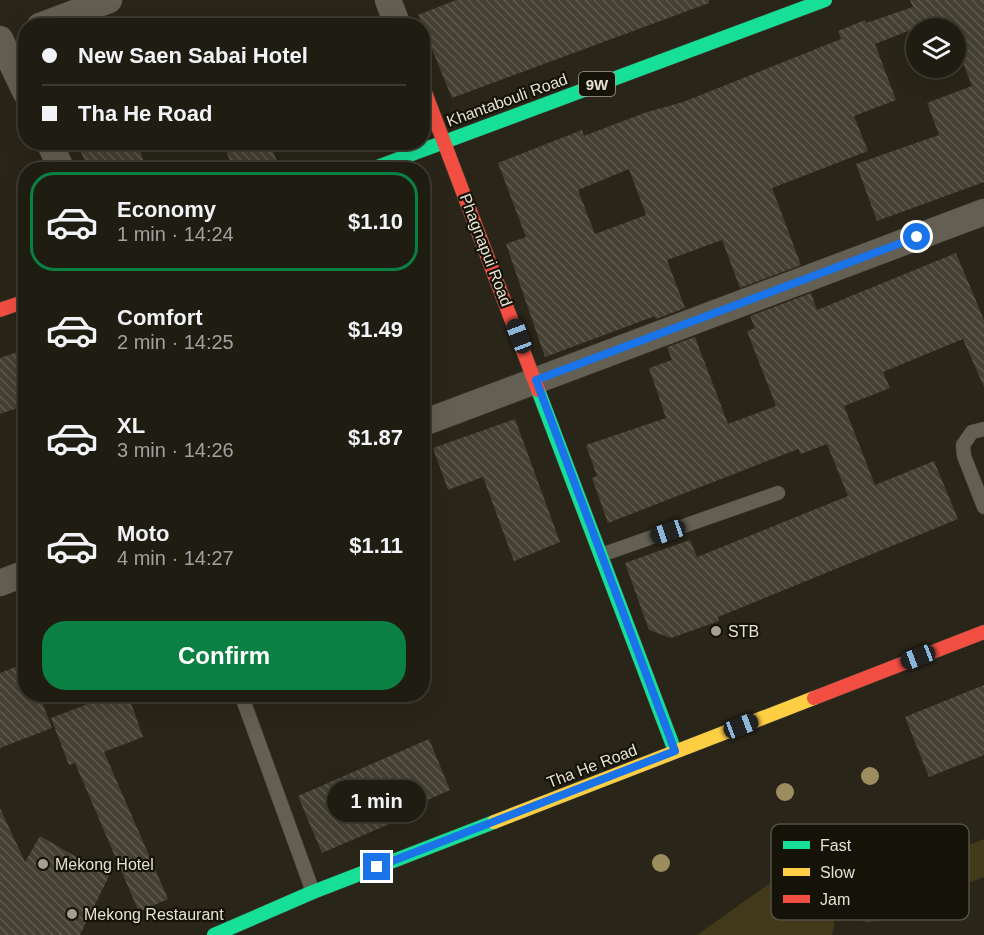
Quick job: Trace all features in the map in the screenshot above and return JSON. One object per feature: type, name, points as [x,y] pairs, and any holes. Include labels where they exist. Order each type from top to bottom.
[{"type":"street","points":[[61,18],[109,0]]},
{"type":"street","points":[[388,0],[395,18]]},
{"type":"street","name":"Khantabouli Road","points":[[430,146],[825,0]]},
{"type":"street","points":[[18,34],[0,40],[18,77]]},
{"type":"street","name":"Phagnapui Road","points":[[430,105],[675,751]]},
{"type":"street","name":"Khantabouli Road","points":[[390,162],[421,150]]},
{"type":"street","points":[[430,420],[984,212]]},
{"type":"street","points":[[0,310],[18,303]]},
{"type":"street","points":[[0,583],[18,576]]},
{"type":"street","name":"Tha He Road","points":[[214,935],[313,892],[984,632]]},
{"type":"lane","points":[[984,429],[972,432],[963,445],[964,456],[984,507]]},
{"type":"lane","points":[[601,555],[778,493]]},
{"type":"lane","points":[[244,702],[313,892]]},
{"type":"shaded area","points":[[984,839],[984,877],[969,883],[969,845]]},
{"type":"shaded area","points":[[771,882],[771,920],[834,920],[832,935],[697,935]]},
{"type":"building","points":[[456,0],[709,0],[709,3],[452,98],[430,44],[430,18],[419,18],[418,15]]},
{"type":"building","points":[[910,0],[984,0],[984,182],[877,221],[856,164],[939,135],[927,103],[972,86],[966,71],[966,18],[906,18],[906,32],[875,44],[896,100],[854,116],[868,151],[772,188],[801,265],[740,288],[722,240],[667,260],[685,308],[656,319],[655,316],[545,357],[506,244],[526,237],[498,163],[582,130],[584,136],[644,113],[683,102],[841,39],[838,31],[865,20],[866,23],[913,7]],"holes":[[[629,169],[646,215],[595,234],[578,190]]]},
{"type":"building","points":[[80,150],[140,150],[144,162],[85,162]]},
{"type":"building","points":[[226,150],[273,150],[277,162],[230,162]]},
{"type":"building","points":[[956,253],[984,320],[984,387],[963,339],[883,372],[890,388],[844,406],[875,485],[934,461],[958,519],[718,617],[719,621],[671,638],[649,630],[625,563],[690,540],[697,557],[848,496],[827,444],[801,454],[798,449],[608,523],[592,478],[597,476],[586,445],[666,418],[649,368],[672,360],[667,347],[695,337],[728,424],[776,406],[747,331],[755,328],[750,316],[811,293],[817,310]]},
{"type":"building","points":[[18,352],[18,408],[0,414],[0,358]]},
{"type":"building","points":[[515,419],[560,542],[514,561],[483,477],[448,490],[433,448]]},
{"type":"building","points":[[18,666],[18,702],[42,702],[52,728],[0,748],[0,673]]},
{"type":"building","points":[[984,685],[984,755],[929,777],[905,717]]},
{"type":"building","points":[[93,702],[131,702],[143,737],[104,752],[168,899],[139,912],[75,763],[69,765],[51,718]]},
{"type":"building","points":[[429,739],[450,790],[412,807],[415,813],[322,853],[298,796]]},
{"type":"building","points":[[0,808],[25,862],[40,836],[109,876],[80,935],[0,935]]},
{"type":"traffic: fast","points":[[430,147],[825,0]]},
{"type":"traffic: fast","points":[[390,162],[423,150]]},
{"type":"traffic: fast","points":[[538,390],[675,751]]},
{"type":"traffic: fast","points":[[214,935],[313,892],[494,822]]},
{"type":"traffic: slow","points":[[494,822],[814,698]]},
{"type":"traffic: jam","points":[[430,105],[538,390]]},
{"type":"traffic: jam","points":[[0,310],[18,304]]},
{"type":"traffic: jam","points":[[814,698],[984,632]]},
{"type":"place","name":"STB","points":[[716,631]]},
{"type":"place","name":"Mekong Hotel","points":[[43,864]]},
{"type":"place","name":"Mekong Restaurant","points":[[72,914]]},
{"type":"route","points":[[377,867],[675,751],[536,380],[917,237]]}]
